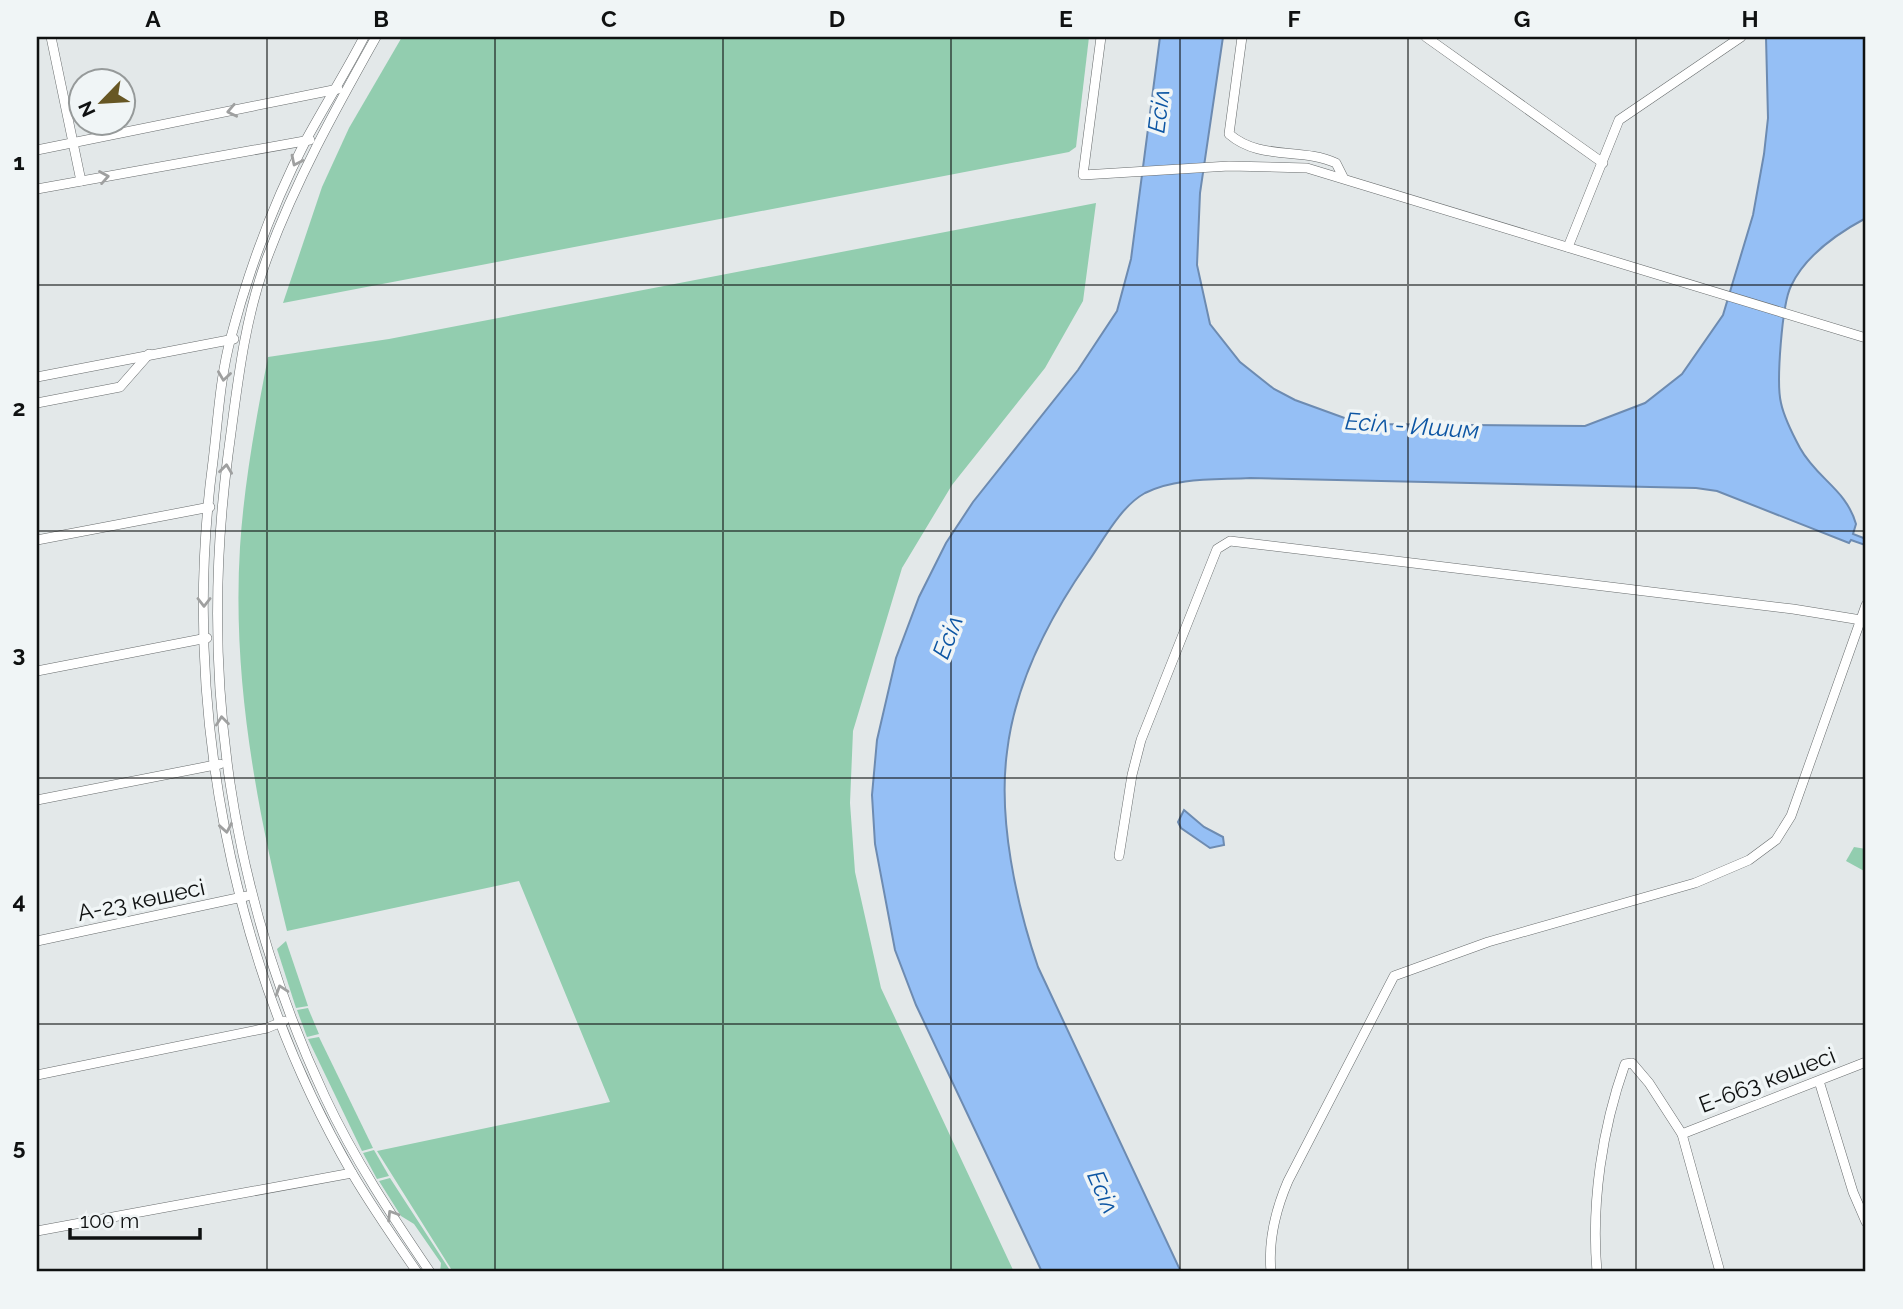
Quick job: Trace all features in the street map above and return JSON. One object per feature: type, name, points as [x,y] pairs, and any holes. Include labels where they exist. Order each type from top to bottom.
[{"type":"street","points":[[51,37],[81,181]]},
{"type":"street","points":[[364,37],[265,264],[244,337],[217,553],[216,637],[226,763],[252,895],[286,1020],[364,1170],[430,1272]]},
{"type":"street","points":[[376,37],[307,139],[254,260],[230,340],[206,508],[204,639],[216,765],[230,851],[242,898],[306,1082],[352,1172],[417,1272]]},
{"type":"street","points":[[1101,37],[1083,175],[1230,166],[1307,168],[1866,338]]},
{"type":"street","points":[[1242,37],[1229,134],[1240,144],[1260,151],[1320,156],[1336,163],[1343,177]]},
{"type":"street","points":[[1426,37],[1603,163]]},
{"type":"street","points":[[1568,247],[1619,120],[1741,37]]},
{"type":"street","points":[[37,150],[342,89]]},
{"type":"street","points":[[37,189],[307,139],[318,141]]},
{"type":"street","points":[[37,377],[244,337]]},
{"type":"street","points":[[37,403],[120,387],[149,354]]},
{"type":"street","points":[[37,540],[222,505]]},
{"type":"street","points":[[1119,856],[1132,775],[1141,740],[1217,549],[1230,541],[1804,610],[1861,620]]},
{"type":"street","points":[[1271,1272],[1269,1260],[1277,1208],[1288,1181],[1394,976],[1488,942],[1695,883],[1749,860],[1776,840],[1791,816],[1866,605]]},
{"type":"street","points":[[37,671],[216,637]]},
{"type":"street","points":[[37,800],[226,763]]},
{"type":"street","name":"А-23 көшесі","points":[[37,941],[252,895]]},
{"type":"street","points":[[37,1075],[267,1028],[286,1020]]},
{"type":"street","name":"Е-663 көшесі","points":[[1682,1134],[1866,1062]]},
{"type":"street","name":"Е-663 көшесі","points":[[1597,1272],[1595,1225],[1608,1111],[1625,1064],[1632,1063],[1649,1083],[1682,1134],[1720,1272]]},
{"type":"street","points":[[1819,1081],[1853,1192],[1866,1222]]},
{"type":"street","points":[[37,1231],[352,1172]]},
{"type":"green space","points":[[402,37],[1089,37],[1076,147],[1069,152],[283,303],[322,187],[349,128]]},
{"type":"green space","points":[[1096,203],[1083,301],[1045,368],[952,485],[902,568],[853,731],[850,803],[855,872],[881,988],[1014,1272],[453,1272],[377,1151],[610,1102],[519,881],[287,931],[256,788],[243,692],[238,596],[242,523],[268,357],[389,339]]},
{"type":"green space","points":[[1854,847],[1866,849],[1866,872],[1846,861]]},
{"type":"green space","points":[[286,941],[308,1006],[296,1008],[277,949]]},
{"type":"green space","points":[[308,1008],[319,1034],[307,1037],[297,1010]]},
{"type":"green space","points":[[319,1037],[373,1148],[362,1151],[308,1039]]},
{"type":"green space","points":[[374,1150],[389,1176],[377,1179],[363,1153]]},
{"type":"green space","points":[[390,1178],[451,1272],[440,1272],[441,1263],[414,1224],[401,1216],[379,1181]]},
{"type":"water","points":[[1160,37],[1223,37],[1200,193],[1197,265],[1210,324],[1240,362],[1274,389],[1295,400],[1361,424],[1585,426],[1645,403],[1682,374],[1723,315],[1753,215],[1764,154],[1768,118],[1766,37],[1866,37],[1866,218],[1823,246],[1797,275],[1791,286],[1783,326],[1779,379],[1782,408],[1800,448],[1845,502],[1856,524],[1853,534],[1866,539],[1865,545],[1851,540],[1849,543],[1717,491],[1696,488],[1210,479],[1157,488],[1128,506],[1113,524],[1060,606],[1026,676],[1011,726],[1005,805],[1016,889],[1038,967],[1181,1272],[1042,1272],[916,1005],[895,950],[875,844],[872,795],[877,740],[896,658],[919,597],[946,543],[973,502],[1078,370],[1117,311],[1131,259]]},
{"type":"water","points":[[1184,810],[1204,827],[1223,837],[1224,845],[1210,848],[1181,828],[1178,822]]},
{"type":"water label","name":"Есіл","points":[[1159,111]]},
{"type":"water label","name":"Есіл - Ишим","points":[[1412,426]]},
{"type":"water label","name":"Есіл","points":[[948,637]]},
{"type":"water label","name":"Есіл","points":[[1103,1192]]}]
